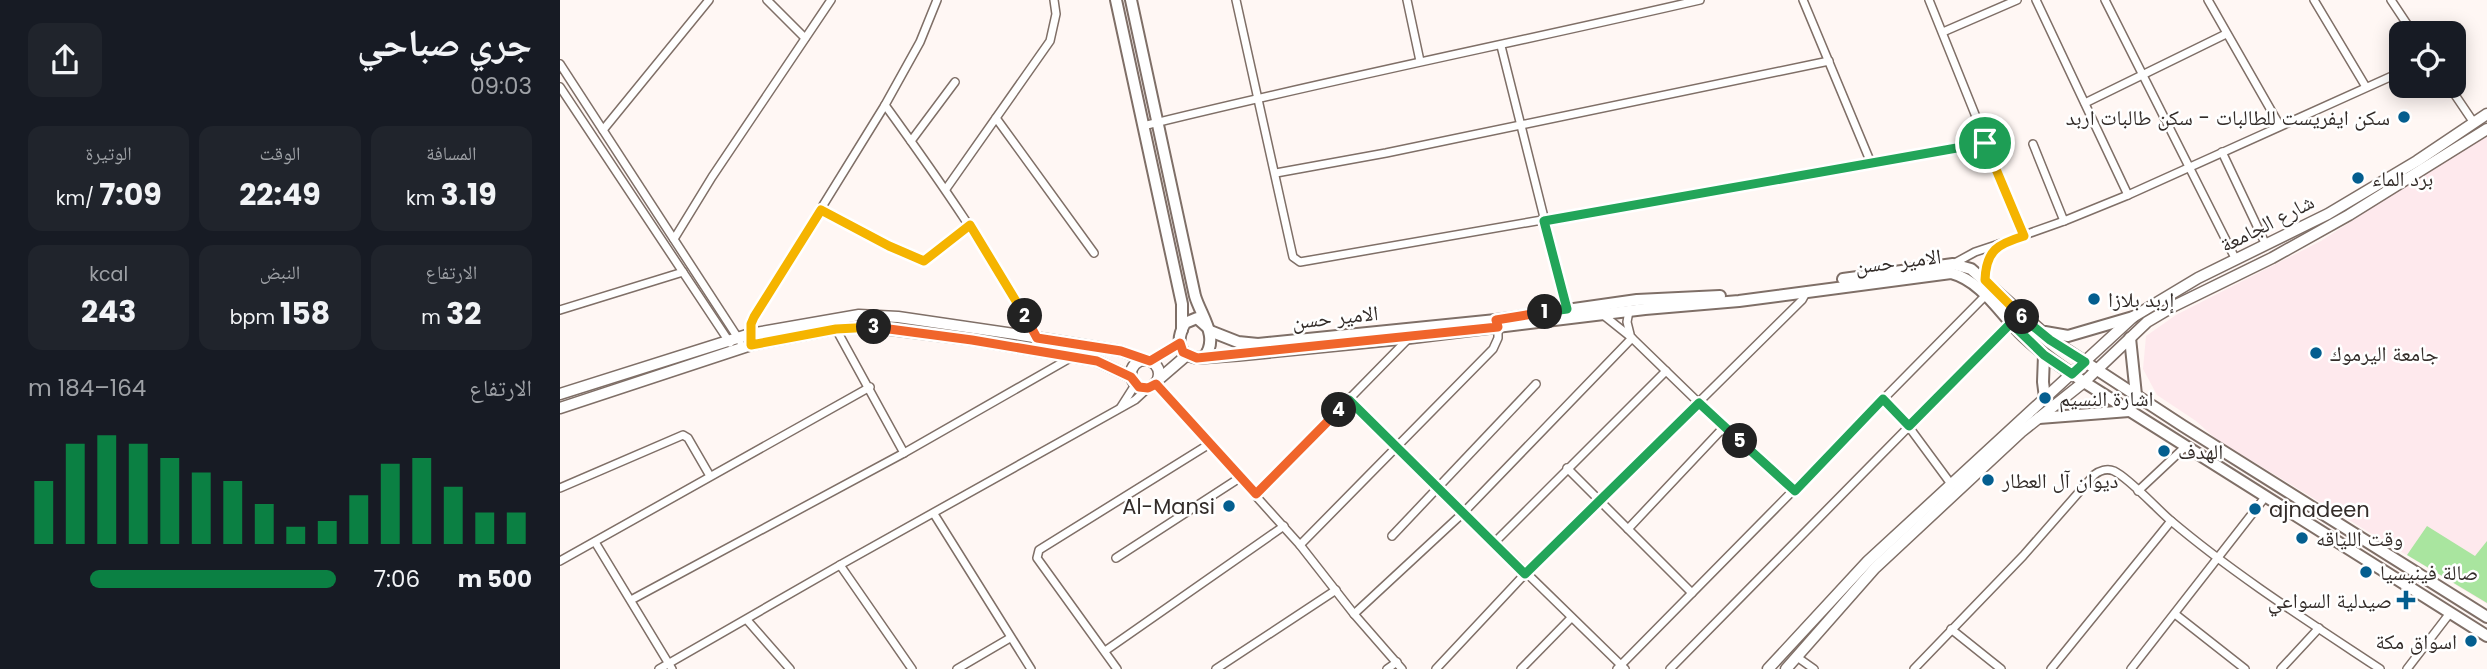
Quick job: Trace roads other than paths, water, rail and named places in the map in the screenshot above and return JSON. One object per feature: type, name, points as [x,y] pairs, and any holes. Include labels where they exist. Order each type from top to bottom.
[{"type":"main road","points":[[1116,0],[1182,304],[1181,335],[1187,355]]},
{"type":"main road","points":[[1131,0],[1195,296],[1212,343],[1204,357],[1187,355]]},
{"type":"main road","name":"شارع الجامعة","points":[[1768,669],[1868,561],[2133,317],[2198,278],[2328,214],[2417,161],[2487,114]]},
{"type":"main road","name":"شارع الجامعة","points":[[1786,669],[1875,568],[1995,456],[2084,382],[2147,322],[2349,215],[2487,129]]},
{"type":"main road","name":"الامير حسن","points":[[1204,357],[1408,338],[1567,309],[1637,300],[1738,295],[1953,264],[1971,270],[1985,280],[2039,331],[2097,370],[2487,617]]},
{"type":"main road","name":"الامير حسن","points":[[1181,335],[1185,323],[1192,318],[1197,318],[1208,328],[1238,342],[1258,344],[1739,301],[1951,273],[1971,281],[2044,355],[2072,374],[2487,636]]},
{"type":"main road","points":[[560,394],[750,334],[846,317],[876,315],[1121,351],[1147,361],[1159,371],[1154,384]]},
{"type":"main road","points":[[2039,331],[2068,336],[2133,317]]},
{"type":"main road","points":[[560,408],[743,348],[836,329],[885,328],[1097,361],[1133,381],[1154,384],[1187,355]]},
{"type":"main road","points":[[1018,349],[1021,335]]},
{"type":"main road","points":[[1133,381],[1132,367],[1147,361],[1181,335]]},
{"type":"main road","points":[[2130,338],[2136,395]]},
{"type":"main road","points":[[2044,355],[2045,398]]},
{"type":"main road","points":[[2039,418],[2129,411]]},
{"type":"street","points":[[603,130],[709,0]]},
{"type":"street","points":[[767,0],[805,38]]},
{"type":"street","points":[[674,239],[712,177],[831,0]]},
{"type":"street","points":[[560,87],[683,271],[733,339],[743,348],[760,306],[885,105],[927,29],[937,0]]},
{"type":"street","points":[[946,188],[1050,41],[1056,14],[1054,0]]},
{"type":"street","points":[[1236,0],[1293,257],[1300,262],[1985,143]]},
{"type":"street","points":[[1407,0],[1420,61]]},
{"type":"street","points":[[1651,0],[1654,11]]},
{"type":"street","points":[[1143,126],[1258,97],[1501,46],[1700,0]]},
{"type":"street","points":[[1803,0],[1871,163]]},
{"type":"street","points":[[1929,0],[2024,236]]},
{"type":"street","points":[[1943,32],[2017,0]]},
{"type":"street","points":[[2036,0],[2128,195]]},
{"type":"street","points":[[2105,0],[2236,260]]},
{"type":"street","points":[[2208,0],[2280,126]]},
{"type":"street","points":[[2314,0],[2366,87]]},
{"type":"street","points":[[2391,0],[2405,21]]},
{"type":"street","points":[[2085,103],[2226,34]]},
{"type":"street","points":[[1501,46],[1567,309]]},
{"type":"street","points":[[1276,173],[1829,61]]},
{"type":"street","points":[[560,64],[674,239],[733,339]]},
{"type":"street","points":[[1953,264],[1975,252],[2024,236],[2128,195],[2389,77]]},
{"type":"street","points":[[911,141],[955,82]]},
{"type":"street","points":[[2457,98],[2474,123]]},
{"type":"street","points":[[885,105],[946,188],[1012,292],[1037,338]]},
{"type":"street","points":[[996,118],[1094,253]]},
{"type":"street","points":[[2033,144],[2064,221]]},
{"type":"street","points":[[2222,152],[2266,245]]},
{"type":"street","points":[[821,210],[924,261],[970,225]]},
{"type":"street","points":[[1985,280],[1988,261],[1999,244]]},
{"type":"street","points":[[560,310],[683,271]]},
{"type":"street","points":[[1436,669],[1525,574],[1802,300],[1807,291]]},
{"type":"street","points":[[1349,400],[1621,668],[1985,296]]},
{"type":"street","points":[[1629,311],[1628,328],[1632,338]]},
{"type":"street","points":[[1601,314],[1632,338],[1795,491]]},
{"type":"street","points":[[1300,545],[1495,346],[1498,338],[1497,323]]},
{"type":"street","points":[[1670,669],[2011,323]]},
{"type":"street","points":[[836,329],[904,453]]},
{"type":"street","points":[[1256,494],[1408,338]]},
{"type":"street","points":[[1354,614],[1463,513],[1632,338]]},
{"type":"street","points":[[631,600],[904,453],[1073,357]]},
{"type":"street","points":[[1494,543],[1666,371]]},
{"type":"street","points":[[1121,407],[1133,381]]},
{"type":"street","points":[[659,669],[670,666],[840,565],[1135,400],[1154,384],[1211,443],[1284,526],[1399,666],[1387,669]]},
{"type":"street","points":[[1392,536],[1536,384]]},
{"type":"street","points":[[560,561],[870,387]]},
{"type":"street","points":[[1883,399],[1909,426],[1951,484]]},
{"type":"street","points":[[1628,529],[1724,427]]},
{"type":"street","points":[[560,488],[683,435],[688,438],[710,476]]},
{"type":"street","points":[[1118,669],[1036,554],[1211,443]]},
{"type":"street","points":[[2138,491],[2186,446]]},
{"type":"street","points":[[1567,468],[1692,593]]},
{"type":"street","points":[[1914,669],[2024,556],[2094,475],[2106,470],[2113,471],[2219,558],[2380,669]]},
{"type":"street","points":[[1116,558],[1241,477]]},
{"type":"street","points":[[2131,669],[2266,496]]},
{"type":"street","points":[[934,514],[1031,669]]},
{"type":"street","points":[[2050,669],[2171,521]]},
{"type":"street","points":[[1105,651],[1284,526]]},
{"type":"street","points":[[595,542],[670,666]]},
{"type":"street","points":[[840,565],[912,669]]},
{"type":"street","points":[[1216,669],[1336,590]]},
{"type":"street","points":[[2407,669],[2450,612]]},
{"type":"street","points":[[2175,614],[2245,669]]},
{"type":"street","points":[[1521,669],[1571,618]]},
{"type":"street","points":[[747,620],[790,669]]},
{"type":"street","points":[[2281,669],[2319,628]]},
{"type":"street","points":[[1951,629],[2001,669]]},
{"type":"street","points":[[957,669],[1010,638]]},
{"type":"street","points":[[1797,657],[1814,669]]},
{"type":"place","name":"سكن ايفريست للطالبات - سكن طالبات اربد","points":[[2404,117]]},
{"type":"place","name":"برد الماء","points":[[2358,178]]},
{"type":"place","name":"إربد بلازا","points":[[2094,299]]},
{"type":"place","name":"جامعة اليرموك","points":[[2316,353]]},
{"type":"place","name":"اشارة النسيم","points":[[2045,398]]},
{"type":"place","name":"الهدف","points":[[2164,451]]},
{"type":"place","name":"ديوان آل العطار","points":[[1988,480]]},
{"type":"place","name":"Al-Mansi","points":[[1229,506]]},
{"type":"place","name":"ajnadeen","points":[[2255,509]]},
{"type":"place","name":"وقت اللياقه","points":[[2302,538]]},
{"type":"place","name":"صالة فينيسيا","points":[[2366,572]]},
{"type":"place","name":"صيدلية السواعي","points":[[2406,600]]},
{"type":"place","name":"اسواق مكة","points":[[2471,641]]}]
